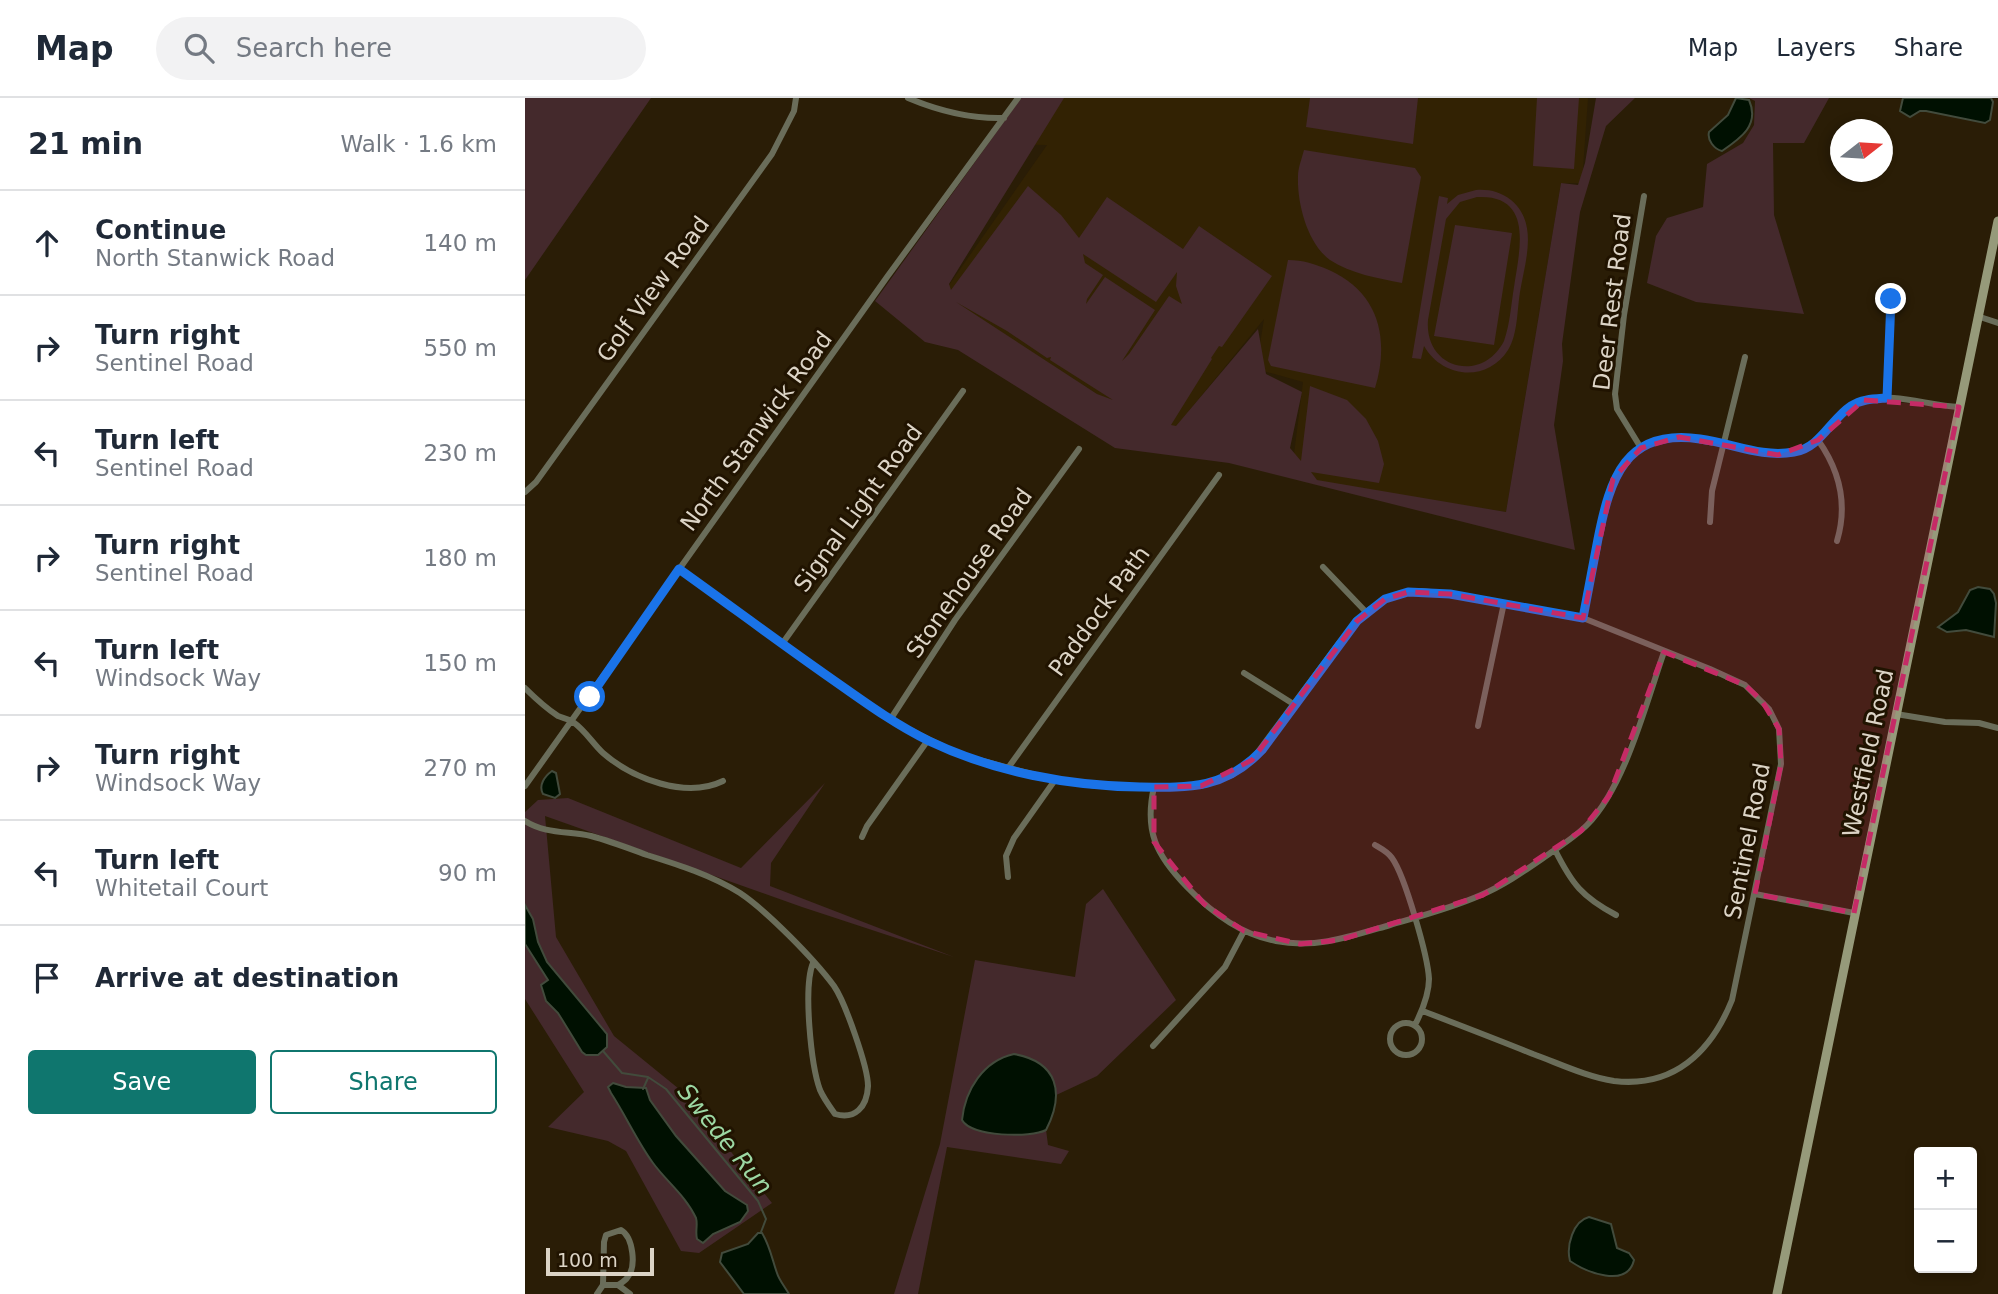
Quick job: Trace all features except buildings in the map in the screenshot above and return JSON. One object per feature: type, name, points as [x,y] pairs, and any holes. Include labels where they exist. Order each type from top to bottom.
[{"type":"street","name":"Golf View Road","points":[[525,492],[536,482],[772,154],[784,133],[796,98]]},
{"type":"street","points":[[908,98],[978,119],[1004,118]]},
{"type":"street","name":"North Stanwick Road","points":[[525,786],[1018,98]]},
{"type":"street","name":"Deer Rest Road","points":[[1641,448],[1617,409],[1615,394],[1624,315],[1644,196]]},
{"type":"street","name":"Westfield Road","points":[[1777,1294],[1998,221]]},
{"type":"street","points":[[1887,398],[1891,295]]},
{"type":"street","points":[[1977,316],[1998,323]]},
{"type":"street","points":[[1710,522],[1712,491],[1745,357]]},
{"type":"street","name":"Signal Light Road","points":[[782,644],[963,391]]},
{"type":"street","points":[[1583,618],[1603,514],[1613,479],[1625,461],[1641,448],[1659,440],[1679,437],[1777,455],[1800,451],[1818,440],[1850,407],[1864,400],[1887,398],[1959,407]]},
{"type":"street","points":[[1818,440],[1837,473],[1841,493],[1842,512],[1837,541]]},
{"type":"street","name":"Stonehouse Road","points":[[890,720],[955,620],[1079,449]]},
{"type":"street","name":"Paddock Path","points":[[1008,768],[1219,475]]},
{"type":"street","points":[[1323,567],[1366,612]]},
{"type":"street","name":"Sentinel Road","points":[[679,569],[890,720],[928,740],[960,755],[1055,780],[1097,786],[1201,786],[1232,775],[1262,750],[1339,643],[1366,612],[1385,599],[1408,592],[1450,594],[1583,618],[1745,685],[1762,701],[1779,729],[1781,764],[1732,1000],[1723,1022],[1697,1056],[1681,1068],[1661,1077],[1639,1081],[1604,1079],[1423,1011]]},
{"type":"street","points":[[1478,726],[1504,603]]},
{"type":"street","points":[[1154,787],[1150,806],[1154,842],[1167,863],[1204,904],[1244,930],[1274,941],[1314,944],[1340,940],[1483,895],[1516,877],[1590,822],[1609,796],[1664,652]]},
{"type":"street","points":[[1244,673],[1295,705]]},
{"type":"street","points":[[525,688],[560,717],[571,720],[602,752],[626,771],[691,790],[711,787],[723,781]]},
{"type":"street","points":[[1896,714],[1945,722],[1979,723],[1998,728]]},
{"type":"street","points":[[862,837],[928,740]]},
{"type":"street","points":[[1008,877],[1006,856],[1014,838],[1055,780]]},
{"type":"street","points":[[525,821],[543,830],[594,837],[718,880],[742,894],[764,912],[813,963],[834,987],[844,1004],[868,1087],[861,1108],[853,1116],[846,1118],[835,1114],[821,1092],[814,1071],[808,988],[813,963]]},
{"type":"street","points":[[1375,845],[1385,850],[1394,860],[1428,963],[1429,982],[1423,1011],[1415,1025]]},
{"type":"street","points":[[1555,850],[1583,895],[1616,915]]},
{"type":"street","points":[[1755,894],[1854,913]]},
{"type":"street","points":[[1153,1046],[1225,967],[1244,930]]},
{"type":"street","points":[[1400,1024],[1415,1025],[1421,1033],[1420,1048],[1412,1055],[1398,1054],[1390,1041],[1392,1031],[1400,1024]]},
{"type":"street","points":[[597,1294],[604,1285],[606,1235],[621,1230],[627,1233],[630,1240],[632,1266],[628,1278],[618,1285],[604,1285]]},
{"type":"street","points":[[618,1285],[630,1294]]},
{"type":"highlighted area","points":[[1864,400],[1959,407],[1854,913],[1755,894],[1781,764],[1779,729],[1762,701],[1745,685],[1664,652],[1609,796],[1581,831],[1483,895],[1340,940],[1300,944],[1244,931],[1204,904],[1154,842],[1154,787],[1201,786],[1252,760],[1357,621],[1385,599],[1408,592],[1450,594],[1583,618],[1613,479],[1641,448],[1679,437],[1778,455],[1818,440]]},
{"type":"shaded area","points":[[525,98],[651,98],[525,280]]},
{"type":"shaded area","points":[[1017,98],[1588,98],[1582,183],[1561,183],[1506,512],[1291,478],[1303,382],[1256,369],[1264,319],[1171,433],[1103,398],[942,295],[1047,145],[984,144]]},
{"type":"shaded area","points":[[1021,98],[1064,98],[949,284],[951,290],[1028,186],[1061,215],[1079,238],[1107,197],[1183,249],[1199,226],[1272,276],[1222,347],[1219,346],[1171,425],[1176,426],[1258,329],[1266,374],[1302,392],[1290,448],[1301,461],[1310,386],[1347,400],[1366,419],[1378,441],[1384,464],[1379,483],[1311,472],[1317,480],[1506,512],[1561,183],[1578,185],[1585,163],[1596,98],[1635,98],[1606,126],[1580,212],[1562,344],[1563,361],[1554,425],[1575,550],[1229,463],[1115,448],[958,350],[925,342],[875,301]],"holes":[[[1083,254],[1156,302],[1177,272],[1176,286],[1182,304],[1169,296],[1122,361],[1155,310],[1105,277],[1086,304],[1103,275],[1085,263]],[[956,302],[1047,358],[1051,357],[1050,360],[1113,400],[1097,394]]]},
{"type":"shaded area","points":[[1310,98],[1418,98],[1413,144],[1306,127]]},
{"type":"shaded area","points":[[1537,98],[1579,98],[1574,169],[1533,166]]},
{"type":"shaded area","points":[[1736,98],[1749,100],[1752,117],[1742,136],[1722,151],[1712,144],[1709,132],[1728,115]]},
{"type":"shaded area","points":[[1749,98],[1829,98],[1804,143],[1773,143],[1774,215],[1804,314],[1696,302],[1647,283],[1656,236],[1667,218],[1703,207],[1707,164],[1743,143],[1754,125],[1755,101]]},
{"type":"shaded area","points":[[1903,98],[1991,98],[1993,102],[1990,120],[1985,123],[1926,111],[1920,111],[1910,117],[1900,111]]},
{"type":"shaded area","points":[[1304,150],[1415,168],[1421,177],[1402,283],[1347,269],[1330,260],[1315,244],[1305,222],[1299,198],[1298,173]]},
{"type":"shaded area","points":[[1481,190],[1503,195],[1520,209],[1527,231],[1527,256],[1511,344],[1499,361],[1477,372],[1453,370],[1442,365],[1424,346],[1421,359],[1412,358],[1439,196],[1448,198],[1447,204],[1458,195]],"holes":[[[1477,197],[1495,199],[1508,205],[1516,215],[1519,228],[1520,242],[1508,328],[1504,341],[1494,354],[1482,363],[1456,365],[1444,360],[1429,337],[1428,320],[1446,219],[1460,202]]]},
{"type":"shaded area","points":[[1455,225],[1512,233],[1494,345],[1434,336]]},
{"type":"shaded area","points":[[1288,260],[1309,263],[1346,279],[1369,304],[1380,335],[1381,352],[1375,388],[1271,366],[1268,360]]},
{"type":"shaded area","points":[[1978,587],[1990,589],[1994,594],[1994,637],[1966,630],[1947,632],[1938,627],[1958,612],[1970,590]]},
{"type":"shaded area","points":[[552,771],[556,773],[560,794],[555,798],[543,794],[541,787]]},
{"type":"shaded area","points":[[825,783],[771,863],[770,886],[954,957],[802,907],[545,816],[556,937],[614,1036],[684,1093],[772,1203],[699,1253],[681,1251],[626,1151],[608,1141],[548,1127],[584,1092],[525,999],[525,812],[538,800],[568,798],[741,868]]},
{"type":"shaded area","points":[[1103,889],[1176,1000],[1097,1076],[1052,1097],[1045,1122],[1048,1145],[1069,1151],[1061,1164],[947,1147],[918,1294],[894,1294],[940,1144],[975,960],[1075,977],[1086,904]]},
{"type":"shaded area","points":[[525,905],[533,919],[538,942],[547,962],[607,1034],[607,1047],[598,1055],[586,1055],[582,1052],[558,1013],[546,1001],[541,985],[548,980],[525,944]]},
{"type":"shaded area","points":[[1014,1054],[1040,1064],[1054,1081],[1055,1104],[1046,1130],[1015,1135],[989,1133],[968,1126],[962,1120],[964,1109],[977,1078],[993,1063]]},
{"type":"shaded area","points":[[613,1083],[646,1088],[650,1100],[676,1136],[725,1191],[747,1205],[748,1211],[740,1222],[713,1234],[703,1243],[697,1239],[697,1221],[692,1210],[658,1170],[642,1146],[608,1087]]},
{"type":"shaded area","points":[[1589,1217],[1611,1224],[1617,1248],[1629,1253],[1634,1260],[1630,1269],[1623,1274],[1605,1276],[1570,1261],[1572,1235],[1579,1223]]},
{"type":"shaded area","points":[[758,1233],[762,1233],[765,1238],[778,1276],[789,1294],[744,1294],[720,1262],[722,1253],[748,1244]]},
{"type":"waterway","name":"Swede Run","points":[[603,1051],[622,1073],[648,1077],[666,1089],[758,1201],[766,1219],[761,1232]]},
{"type":"waterway","points":[[643,1089],[648,1078]]},
{"type":"route","points":[[590,697],[679,569],[890,720],[960,755],[1055,780],[1097,786],[1201,786],[1221,780],[1232,775],[1262,750],[1339,643],[1366,612],[1385,599],[1421,591],[1583,618],[1603,514],[1613,479],[1625,461],[1641,448],[1659,440],[1679,437],[1777,455],[1800,451],[1818,440],[1850,407],[1864,400],[1887,398],[1891,299]]}]
